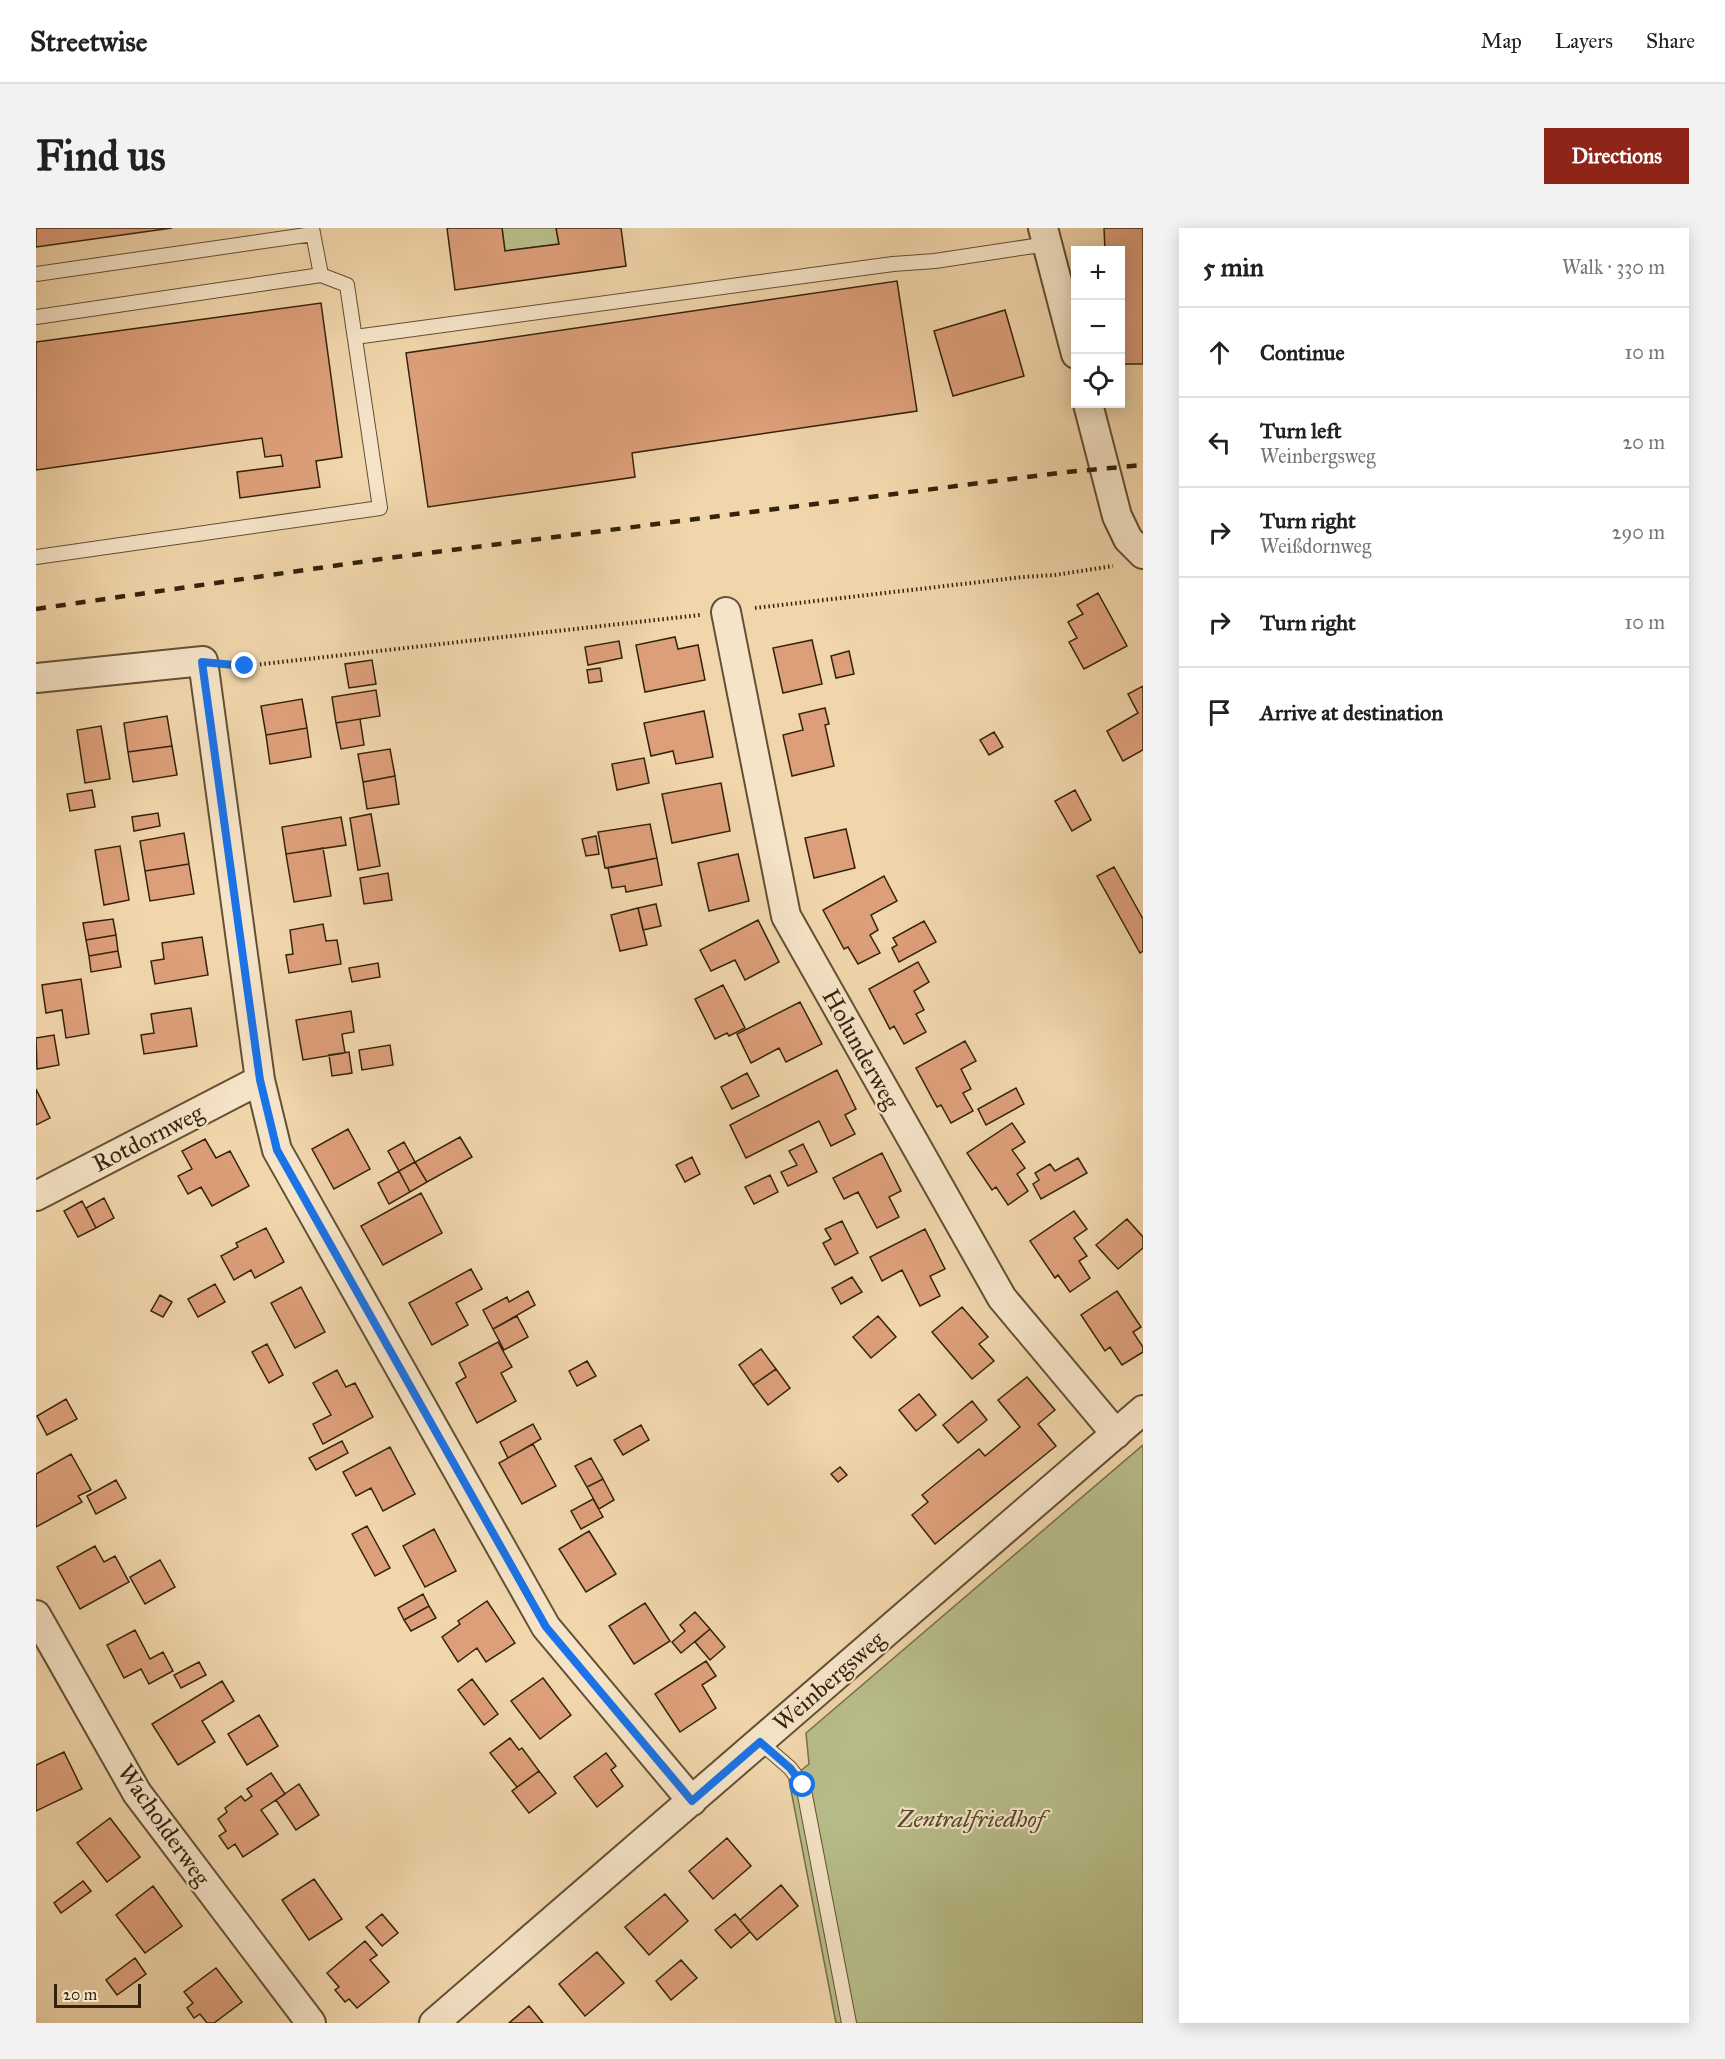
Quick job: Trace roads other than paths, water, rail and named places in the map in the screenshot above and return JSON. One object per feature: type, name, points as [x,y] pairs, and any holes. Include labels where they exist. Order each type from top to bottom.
[{"type":"street","points":[[1045,236],[1071,335]]},
{"type":"street","points":[[1089,408],[1117,516],[1128,539],[1143,554]]},
{"type":"street","name":"Holunderweg","points":[[726,612],[786,916],[1002,1298],[1116,1434]]},
{"type":"street","points":[[36,678],[202,662],[260,1080],[277,1150],[546,1627],[692,1801]]},
{"type":"street","name":"Rotdornweg","points":[[36,1196],[260,1080]]},
{"type":"street","name":"Weinbergsweg","points":[[434,2023],[1143,1410]]},
{"type":"street","name":"Wacholderweg","points":[[36,1615],[137,1793],[311,2023]]},
{"type":"lane","points":[[36,274],[313,231],[321,275]]},
{"type":"lane","points":[[355,337],[882,266],[935,261],[1045,236]]},
{"type":"lane","points":[[36,317],[321,275],[347,285],[380,508],[36,557]]},
{"type":"lane","points":[[760,1742],[790,1768],[803,1785],[849,2023]]},
{"type":"railway","points":[[36,609],[381,559],[1067,472],[1143,465]]},
{"type":"park label","name":"Zentralfriedhof","points":[[971,1819]]}]
